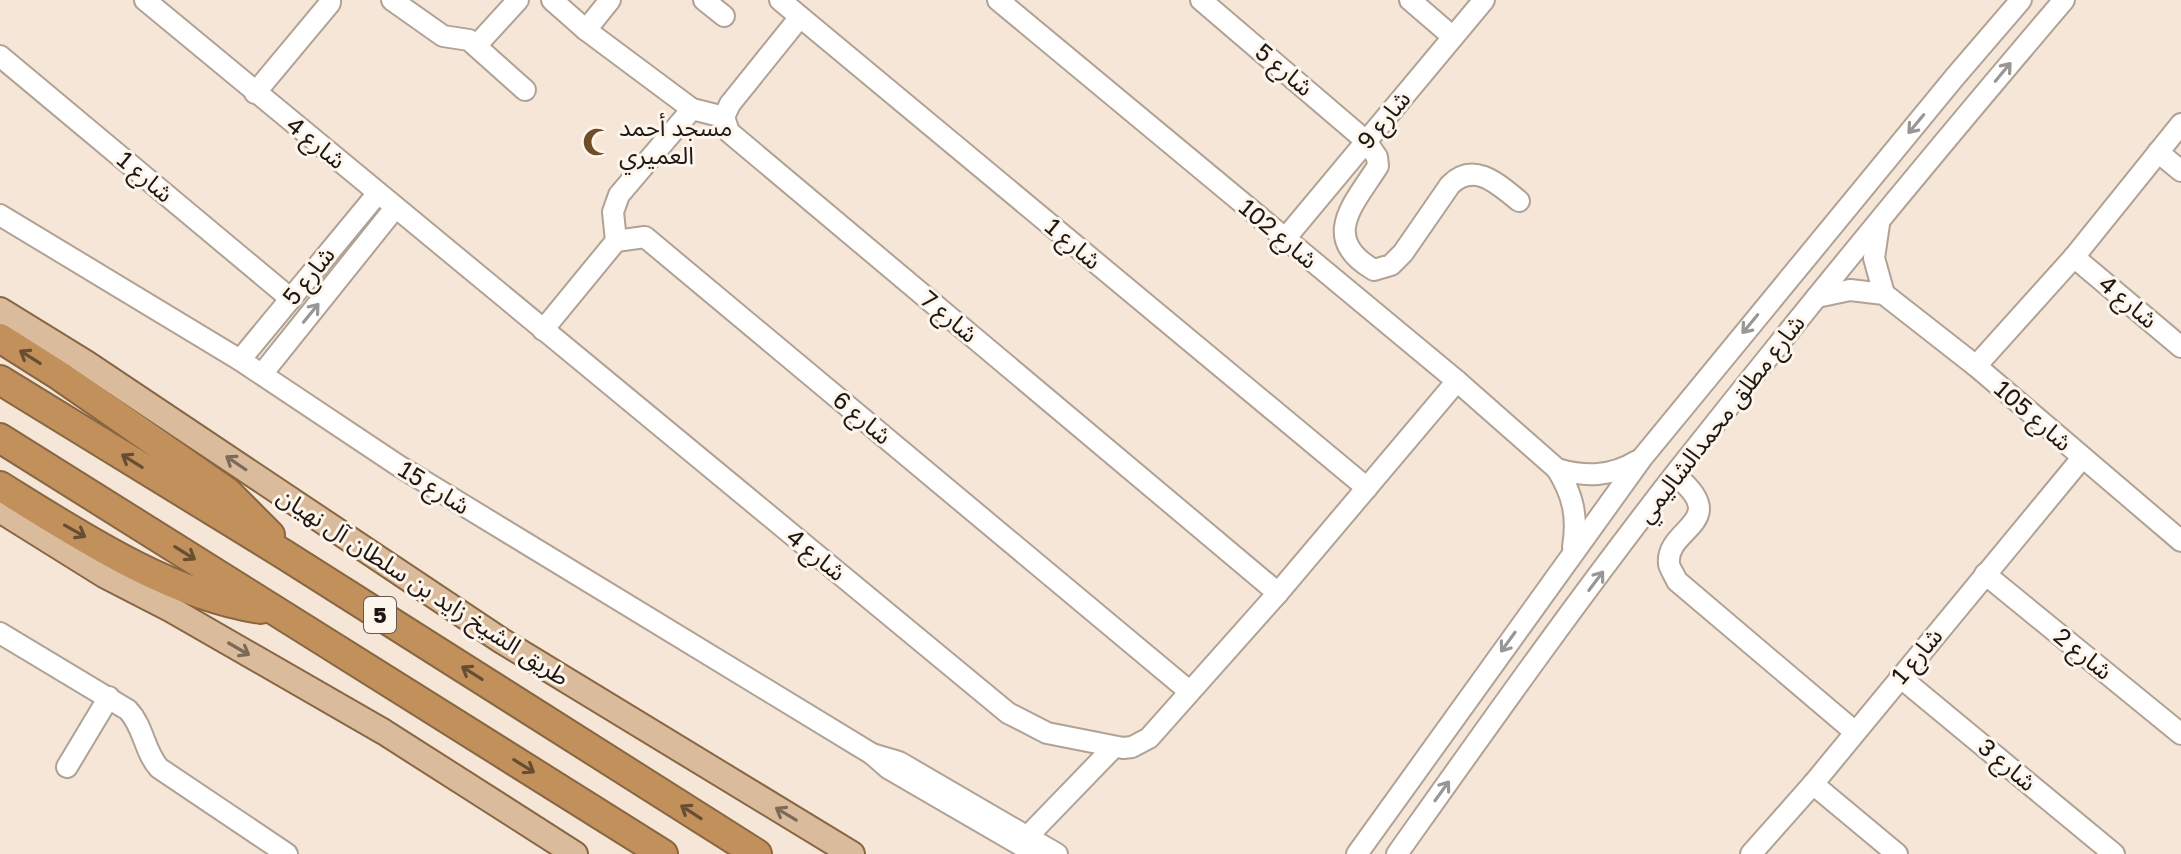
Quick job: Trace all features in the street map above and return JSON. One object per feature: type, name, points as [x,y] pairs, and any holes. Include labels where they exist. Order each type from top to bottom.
[{"type":"highway","points":[[0,338],[227,492],[265,528],[285,555]]},
{"type":"highway","name":"طريق الشيخ زايد بن سلطان آل نهيان","points":[[0,380],[285,555],[757,854]]},
{"type":"highway","name":"5","points":[[0,438],[663,854]]},
{"type":"highway","points":[[3,496],[158,576],[220,600],[278,611]]},
{"type":"main road","name":"طريق الشيخ زايد بن سلطان آل نهيان","points":[[0,310],[86,363],[502,641],[852,854]]},
{"type":"main road","points":[[3,496],[104,575],[172,610],[384,732],[575,854]]},
{"type":"street","name":"شارع 4","points":[[145,0],[1008,713],[1047,733],[1113,748],[1132,747],[1149,738],[1278,593],[1457,381]]},
{"type":"street","points":[[255,93],[330,0]]},
{"type":"street","points":[[392,0],[443,36],[464,37],[525,90]]},
{"type":"street","points":[[476,46],[518,0]]},
{"type":"street","points":[[552,0],[586,30],[692,109],[724,117],[730,104],[800,17]]},
{"type":"street","points":[[586,30],[610,0]]},
{"type":"street","points":[[704,0],[724,16]]},
{"type":"street","name":"شارع 1","points":[[780,0],[1367,488]]},
{"type":"street","name":"شارع 102","points":[[998,0],[1457,381],[1557,469],[1568,486],[1574,505],[1577,525],[1572,552]]},
{"type":"street","name":"شارع 5","points":[[1201,0],[1366,141]]},
{"type":"street","points":[[1410,0],[1453,37]]},
{"type":"street","name":"شارع 9","points":[[1284,240],[1484,0]]},
{"type":"street","name":"شارع مطلق محمدالشاليمي","points":[[1357,854],[1642,458],[2021,0]]},
{"type":"street","name":"شارع مطلق محمدالشاليمي","points":[[1398,853],[1497,713],[1675,475],[1920,170],[2064,0]]},
{"type":"street","name":"شارع 1","points":[[0,56],[291,299]]},
{"type":"street","points":[[1920,170],[1929,149],[1975,90],[1970,79],[1962,76],[1954,78]]},
{"type":"street","points":[[543,330],[616,241],[613,212],[619,195],[692,109]]},
{"type":"street","name":"شارع 7","points":[[724,117],[729,132],[1278,593]]},
{"type":"street","points":[[1976,366],[2074,257],[2181,124]]},
{"type":"street","points":[[1366,141],[1377,157],[1378,166],[1349,211],[1344,223],[1344,238],[1362,263],[1374,270],[1391,265],[1403,253],[1450,185],[1468,173],[1483,176],[1519,201]]},
{"type":"street","points":[[2158,152],[2181,171]]},
{"type":"street","name":"شارع 5","points":[[240,360],[378,193]]},
{"type":"street","name":"شارع 5","points":[[262,374],[395,208]]},
{"type":"street","name":"شارع 15","points":[[0,215],[240,360],[399,466],[872,754],[899,762],[1032,845],[1057,854]]},
{"type":"street","points":[[1817,297],[1850,290],[1884,294],[1874,258],[1879,221]]},
{"type":"street","name":"شارع 6","points":[[616,241],[645,237],[1189,691]]},
{"type":"street","name":"شارع 4","points":[[2074,257],[2181,347]]},
{"type":"street","points":[[1342,287],[1362,263]]},
{"type":"street","name":"شارع 105","points":[[1884,294],[1976,366],[2181,541]]},
{"type":"street","points":[[1557,469],[1596,475],[1616,472],[1642,458]]},
{"type":"street","name":"شارع 1","points":[[1751,854],[1813,784],[2082,458]]},
{"type":"street","points":[[1675,475],[1688,486],[1699,505],[1697,518],[1670,554],[1669,565],[1677,581],[1855,732]]},
{"type":"street","name":"شارع 2","points":[[1985,574],[2181,734]]},
{"type":"street","points":[[0,633],[128,710],[136,719],[150,755],[159,768],[287,854]]},
{"type":"street","name":"شارع 3","points":[[1900,677],[2114,854]]},
{"type":"street","points":[[1472,691],[1476,708],[1486,714],[1497,713]]},
{"type":"street","points":[[67,767],[109,697]]},
{"type":"street","points":[[1032,845],[1113,748]]},
{"type":"street","points":[[1813,784],[1897,854]]},
{"type":"place","name":"مسجد أحمد العميري","points":[[597,142]]}]
